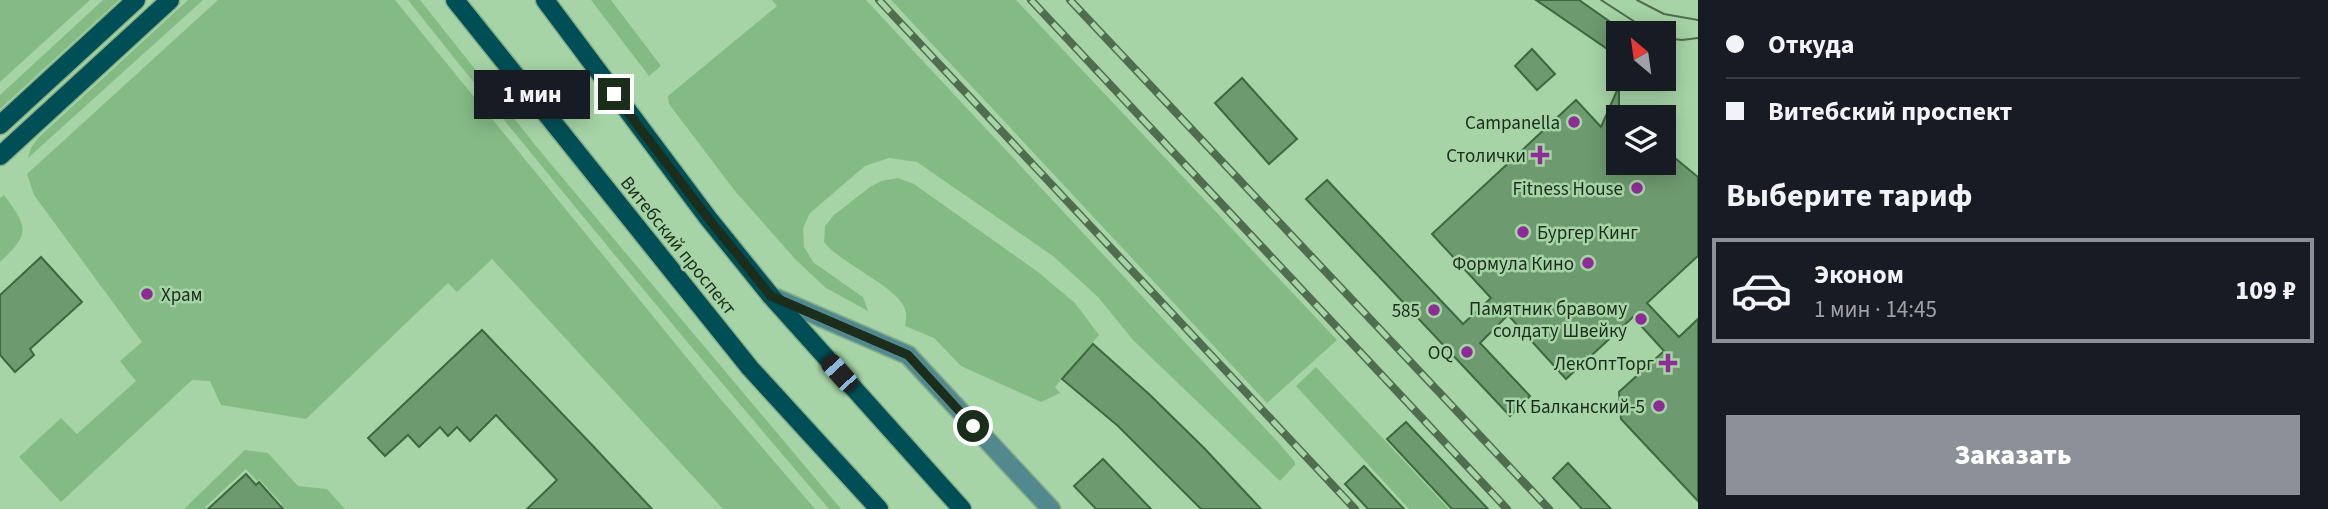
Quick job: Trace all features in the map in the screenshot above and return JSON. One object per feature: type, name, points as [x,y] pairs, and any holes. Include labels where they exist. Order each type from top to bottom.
[{"type":"main road","points":[[0,125],[136,0]]},
{"type":"main road","points":[[0,156],[170,0]]},
{"type":"main road","name":"Витебский проспект","points":[[456,0],[750,368],[879,509]]},
{"type":"main road","name":"Витебский проспект","points":[[545,0],[708,218],[771,296],[962,509]]},
{"type":"street","points":[[771,296],[908,355],[1051,509]]},
{"type":"green space","points":[[0,0],[90,0],[0,82]]},
{"type":"green space","points":[[103,0],[119,0],[0,109],[0,95]]},
{"type":"green space","points":[[188,0],[203,0],[28,158],[38,138]]},
{"type":"green space","points":[[218,0],[395,0],[718,396],[815,509],[723,509],[492,259],[457,292],[448,283],[306,419],[221,405],[210,381],[192,380],[61,502],[19,457],[61,418],[77,434],[136,381],[120,361],[142,342],[34,195],[27,174]]},
{"type":"green space","points":[[408,0],[420,0],[540,151],[841,509],[829,509],[775,446],[564,193]]},
{"type":"green space","points":[[591,0],[611,0],[661,66],[649,76]]},
{"type":"green space","points":[[772,0],[866,0],[1277,441],[1295,465],[1280,481],[1133,340],[1098,297],[1053,256],[917,162],[889,158],[865,166],[810,213],[803,228],[804,247],[814,263],[863,297],[868,311],[826,288],[796,260],[735,191],[669,104],[668,96],[777,6]]},
{"type":"green space","points":[[891,0],[1016,0],[1337,340],[1267,403]]},
{"type":"green space","points":[[898,178],[914,184],[1038,272],[1075,303],[1099,335],[1055,387],[1060,393],[1041,402],[961,366],[934,338],[905,326],[905,309],[892,292],[843,259],[824,242],[825,226],[834,215],[870,187],[881,181]]},
{"type":"green space","points":[[4,195],[18,215],[23,230],[17,244],[0,262],[0,198]]},
{"type":"green space","points":[[1316,367],[1449,509],[1409,509],[1296,386]]},
{"type":"green space","points":[[245,450],[268,453],[298,486],[327,489],[345,509],[283,509],[280,506],[282,504],[259,479],[257,481],[246,469],[205,507],[207,509],[184,509]]},
{"type":"building","points":[[1536,0],[1579,0],[1609,21],[1606,21],[1606,48]]},
{"type":"building","points":[[1532,49],[1555,74],[1537,90],[1515,66]]},
{"type":"building","points":[[1242,78],[1297,139],[1269,164],[1215,103]]},
{"type":"building","points":[[1617,91],[1619,91],[1619,105],[1611,105]]},
{"type":"building","points":[[1576,100],[1601,127],[1606,116],[1606,175],[1676,175],[1676,159],[1698,177],[1698,256],[1647,303],[1679,337],[1698,319],[1698,501],[1621,419],[1619,392],[1664,351],[1633,317],[1566,379],[1508,315],[1480,343],[1530,396],[1510,416],[1306,199],[1327,180],[1463,324],[1491,298],[1432,234]]},
{"type":"building","points":[[41,257],[82,302],[30,349],[34,355],[15,372],[0,355],[0,295]]},
{"type":"building","points":[[482,330],[652,509],[527,509],[557,480],[496,415],[470,441],[457,427],[448,436],[440,427],[419,447],[408,435],[385,456],[368,438]]},
{"type":"building","points":[[1093,344],[1205,449],[1261,509],[1201,509],[1118,426],[1062,379]]},
{"type":"building","points":[[1406,422],[1488,509],[1452,509],[1387,439]]},
{"type":"building","points":[[1103,459],[1151,509],[1096,509],[1074,486]]},
{"type":"building","points":[[1568,463],[1611,509],[1582,509],[1553,478]]},
{"type":"building","points":[[1364,466],[1404,509],[1368,509],[1345,484]]},
{"type":"building","points":[[246,474],[256,485],[259,482],[283,509],[208,509]]},
{"type":"tram line","points":[[1601,0],[1633,21]]},
{"type":"tram line","points":[[1637,0],[1664,14],[1698,20]]},
{"type":"tram line","points":[[1676,39],[1698,38]]},
{"type":"railway","points":[[879,0],[1355,509]]},
{"type":"railway","points":[[1031,0],[1507,509]]},
{"type":"railway","points":[[1070,0],[1549,509]]},
{"type":"place","name":"Campanella","points":[[1574,122]]},
{"type":"place","name":"Столички","points":[[1540,155]]},
{"type":"place","name":"Fitness House","points":[[1637,188]]},
{"type":"place","name":"Бургер Кинг","points":[[1523,232]]},
{"type":"place","name":"Формула Кино","points":[[1588,263]]},
{"type":"place","name":"Храм","points":[[147,294]]},
{"type":"place","name":"585","points":[[1434,310]]},
{"type":"place","name":"Памятник бравому солдату Швейку","points":[[1641,319]]},
{"type":"place","name":"OQ","points":[[1467,352]]},
{"type":"place","name":"ЛекОптТорг","points":[[1668,363]]},
{"type":"place","name":"ТК Балканский-5","points":[[1659,406]]},
{"type":"route","points":[[614,94],[771,296],[908,355],[973,426]]}]
